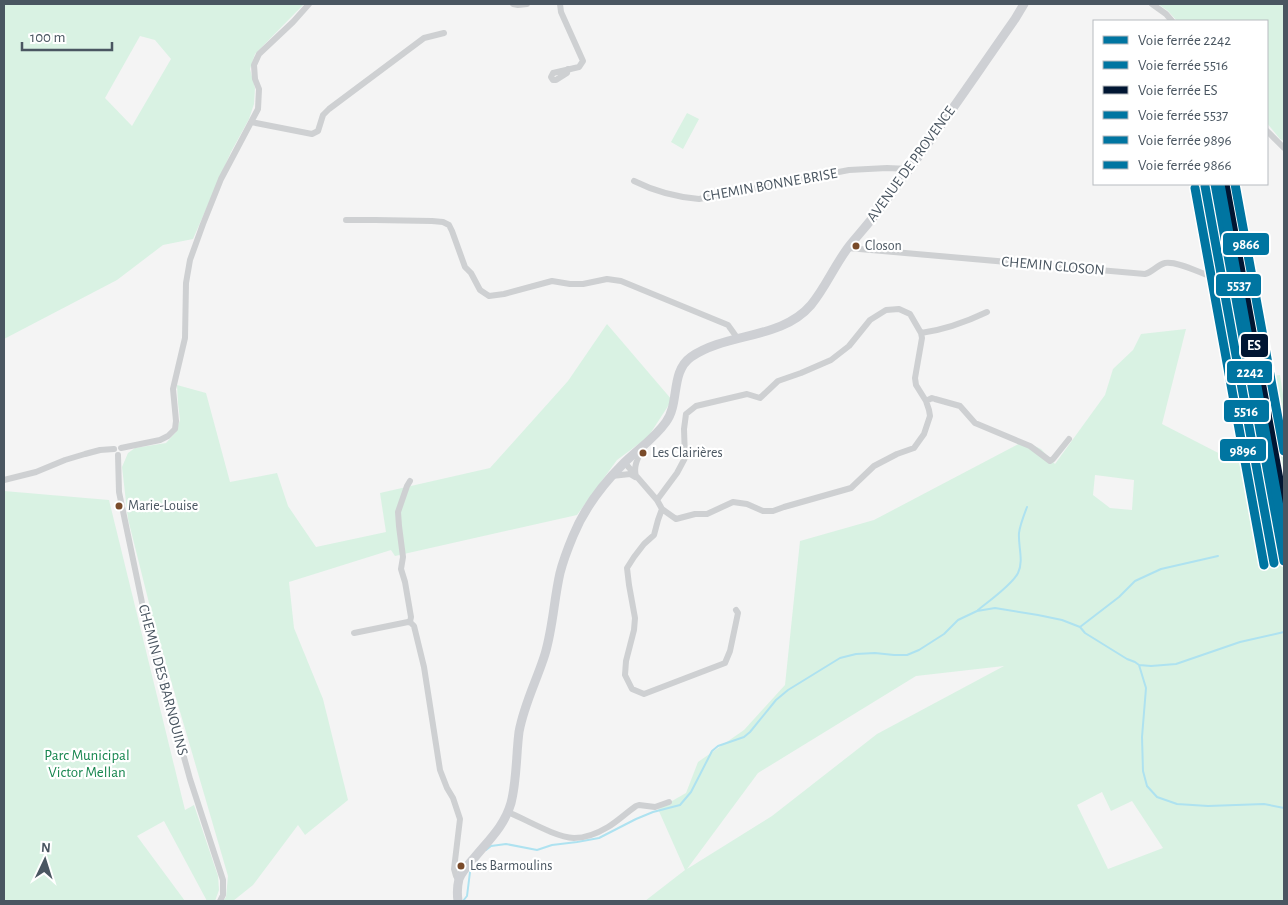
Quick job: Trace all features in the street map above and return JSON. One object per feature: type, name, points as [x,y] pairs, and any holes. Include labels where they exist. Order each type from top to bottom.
[{"type":"street","points":[[4,480],[36,472],[65,460],[100,450],[116,452],[117,446],[121,448],[160,440],[168,436],[175,429],[174,389],[185,338],[186,283],[190,260],[202,224],[221,179],[258,109],[259,89],[255,79],[254,65],[259,54],[309,4]]},
{"type":"street","points":[[513,4],[527,4]]},
{"type":"street","points":[[560,4],[561,12],[583,61],[579,67],[568,69]]},
{"type":"street","name":"AVENUE DE PROVENCE","points":[[459,881],[464,870],[493,837],[508,812],[512,800],[520,729],[530,691],[545,654],[554,617],[560,572],[573,536],[590,504],[625,462],[668,421],[680,372],[689,358],[725,342],[782,326],[798,317],[811,304],[848,248],[878,212],[1010,27],[1024,4]]},
{"type":"street","points":[[1152,4],[1171,20]]},
{"type":"street","points":[[251,122],[312,134],[318,131],[323,115],[350,93],[424,38],[444,33]]},
{"type":"street","points":[[1268,132],[1284,148]]},
{"type":"street","name":"CHEMIN BONNE BRISE","points":[[634,181],[665,193],[699,199],[850,170],[909,169]]},
{"type":"street","points":[[346,220],[432,221],[443,222],[449,225],[464,267],[471,273],[480,290],[489,296],[504,294],[552,281],[583,284],[606,279],[614,280],[728,325],[738,339]]},
{"type":"street","name":"CHEMIN CLOSON","points":[[848,248],[1145,274],[1163,264],[1171,263],[1251,287]]},
{"type":"street","points":[[625,462],[657,500],[662,509],[676,518],[695,514],[707,514],[733,502],[747,504],[762,511],[773,511],[852,488],[874,466],[914,448],[924,434],[929,421],[929,410],[926,401],[918,390],[915,378],[921,333],[910,314],[899,309],[886,310],[870,320],[849,346],[831,360],[778,381],[760,398],[747,394],[696,406],[686,414],[684,428],[685,458],[677,473],[657,500]]},
{"type":"street","points":[[921,333],[976,318],[986,312]]},
{"type":"street","points":[[926,401],[932,398],[960,406],[975,423],[1030,446],[1050,461],[1054,459],[1069,439]]},
{"type":"street","points":[[637,478],[636,462],[644,445]]},
{"type":"street","name":"CHEMIN DES BARNOUINS","points":[[116,452],[119,492],[144,612],[190,779],[223,880],[223,895],[220,901]]},
{"type":"street","points":[[612,476],[630,474],[637,478]]},
{"type":"street","points":[[410,481],[398,512],[403,557],[401,569],[411,617],[410,622]]},
{"type":"street","points":[[662,509],[654,536],[644,544],[627,568],[635,618],[625,675],[632,689],[644,694],[725,663],[730,651],[738,613],[736,610]]},
{"type":"street","points":[[354,633],[410,622]]},
{"type":"street","points":[[410,622],[414,626],[424,667],[440,770],[460,819],[454,869],[459,881],[458,901]]},
{"type":"street","points":[[508,812],[555,833],[573,838],[583,837],[606,828],[636,806],[655,807],[669,802]]},
{"type":"green space","points":[[4,4],[304,4],[255,54],[250,69],[255,88],[254,104],[249,119],[231,152],[193,239],[163,245],[117,280],[4,339]],"holes":[[[140,36],[155,40],[171,59],[132,126],[105,98]]]},
{"type":"green space","points":[[1158,4],[1284,4],[1284,141],[1280,139],[1268,124],[1268,20],[1176,20]]},
{"type":"green space","points":[[687,113],[699,119],[683,149],[671,142]]},
{"type":"green space","points":[[607,324],[672,400],[648,437],[617,460],[577,515],[395,556],[391,550],[289,582],[294,628],[323,699],[348,800],[305,835],[298,825],[253,885],[233,901],[223,901],[226,897],[228,876],[153,619],[128,519],[122,467],[128,453],[135,448],[166,443],[176,432],[180,420],[177,385],[206,393],[230,482],[277,473],[288,506],[316,547],[386,532],[380,493],[490,468],[568,381]]},
{"type":"green space","points":[[1186,329],[1162,424],[1230,459],[1262,450],[1247,379],[1280,375],[1284,401],[1284,901],[645,901],[685,870],[658,809],[686,793],[698,762],[744,730],[785,685],[800,541],[874,520],[1024,441],[1041,449],[1055,464],[1105,395],[1113,369],[1133,350],[1141,334]],"holes":[[[1095,475],[1134,480],[1132,510],[1110,508],[1093,495]],[[1004,666],[877,734],[772,816],[687,869],[758,773],[916,676]],[[1102,792],[1111,811],[1132,801],[1163,848],[1108,869],[1077,805]]]},
{"type":"green space","name":"Parc Municipal Victor Mellan","points":[[4,491],[109,500],[185,810],[194,805],[218,876],[219,890],[215,901],[207,901],[164,821],[137,836],[185,901],[4,901]]},
{"type":"waterway","points":[[978,610],[1006,588],[1018,573],[1021,558],[1019,533],[1027,507]]},
{"type":"waterway","points":[[1080,627],[1119,597],[1135,581],[1161,569],[1218,556]]},
{"type":"waterway","points":[[486,850],[491,846],[506,844],[537,850],[552,845],[599,838],[653,812],[680,805],[691,792],[712,751],[718,746],[744,737],[776,700],[788,690],[840,658],[856,654],[875,653],[907,655],[919,650],[944,634],[958,620],[977,611],[995,608],[1062,620],[1080,627],[1085,633],[1139,665],[1146,688],[1142,737],[1143,771],[1147,786],[1157,797],[1177,804],[1208,806],[1264,804],[1284,808]]},
{"type":"waterway","points":[[1139,665],[1176,664],[1240,642],[1284,632]]},
{"type":"waterway","points":[[463,901],[467,896],[470,872],[477,861]]},
{"type":"rail line","name":"2242","points":[[1215,185],[1284,561]]},
{"type":"rail line","name":"5537","points":[[1220,185],[1284,534]]},
{"type":"rail line","name":"ES","points":[[1225,185],[1284,507]]},
{"type":"rail line","name":"9866","points":[[1235,185],[1284,451]]},
{"type":"rail line","name":"5516","points":[[1205,186],[1274,563]]},
{"type":"rail line","name":"9896","points":[[1195,188],[1264,565]]},
{"type":"place","name":"Closon","points":[[856,246]]},
{"type":"place","name":"Les Clairières","points":[[643,453]]},
{"type":"place","name":"Marie-Louise","points":[[119,506]]},
{"type":"place","name":"Les Barmoulins","points":[[461,866]]}]
